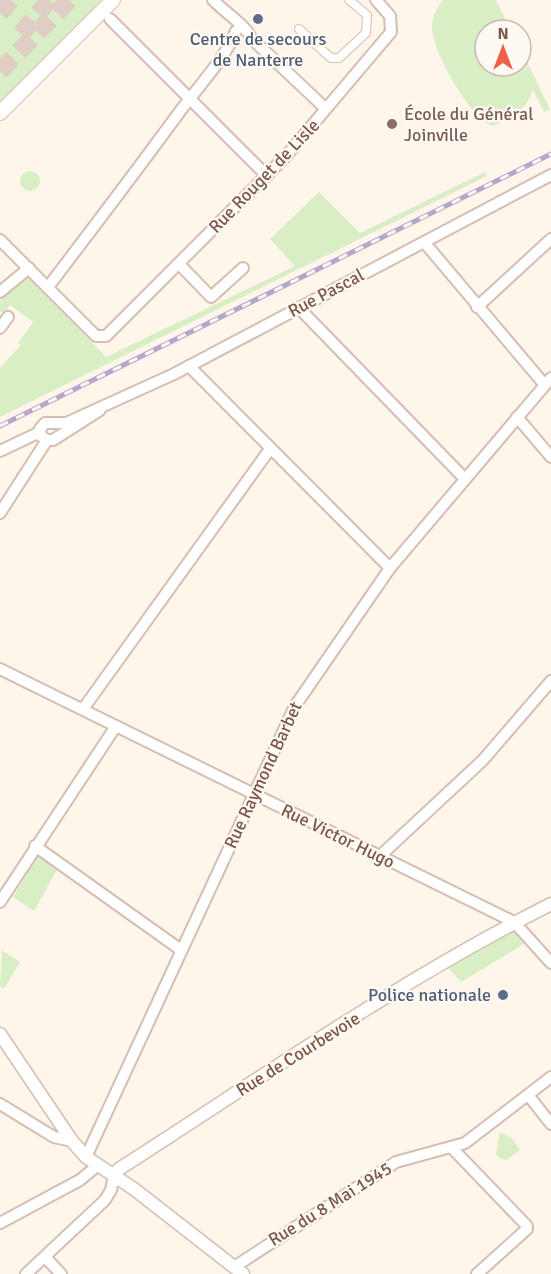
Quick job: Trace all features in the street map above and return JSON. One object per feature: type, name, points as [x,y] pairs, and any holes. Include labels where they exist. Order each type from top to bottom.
[{"type":"main road","points":[[0,113],[113,0]]},
{"type":"street","points":[[213,0],[235,26],[325,108]]},
{"type":"street","name":"Rue Rouget de Lisle","points":[[48,287],[96,336],[101,338],[109,334],[267,176],[391,32],[392,23],[376,0]]},
{"type":"street","points":[[299,28],[331,58],[339,58],[360,40],[368,28],[367,15],[355,2]]},
{"type":"street","points":[[110,19],[267,176]]},
{"type":"street","points":[[0,240],[48,287],[113,201],[124,190],[133,171],[190,98],[235,26]]},
{"type":"street","name":"Rue Pascal","points":[[44,436],[189,366],[551,175]]},
{"type":"street","points":[[477,307],[551,239]]},
{"type":"street","points":[[424,242],[477,307],[548,381]]},
{"type":"street","points":[[179,264],[211,297],[243,268]]},
{"type":"street","points":[[0,292],[29,268]]},
{"type":"street","points":[[299,308],[465,479]]},
{"type":"street","points":[[0,328],[8,317]]},
{"type":"street","points":[[189,366],[390,568]]},
{"type":"street","name":"Rue Raymond Barbet","points":[[86,1157],[295,706],[390,568],[548,381]]},
{"type":"street","points":[[517,417],[551,457]]},
{"type":"street","name":"Rue Pascal","points":[[0,513],[44,436],[45,423],[56,430]]},
{"type":"street","points":[[0,451],[44,436]]},
{"type":"street","points":[[83,709],[270,449]]},
{"type":"street","name":"Rue Victor Hugo","points":[[0,669],[30,678],[116,726],[514,922]]},
{"type":"street","points":[[380,856],[483,760],[551,681]]},
{"type":"street","points":[[0,902],[34,846],[116,726]]},
{"type":"street","points":[[34,846],[181,950]]},
{"type":"street","name":"Rue de Courbevoie","points":[[114,1176],[118,1169],[395,992],[514,922],[551,904]]},
{"type":"street","points":[[514,922],[551,963]]},
{"type":"street","points":[[0,1034],[72,1141],[86,1157],[239,1270]]},
{"type":"street","name":"Rue du 8 Mai 1945","points":[[239,1270],[396,1162],[465,1143],[551,1077]]},
{"type":"street","points":[[528,1095],[551,1124]]},
{"type":"street","points":[[0,1104],[54,1137],[72,1141]]},
{"type":"street","points":[[451,1147],[527,1226],[527,1229],[477,1274]]},
{"type":"street","points":[[0,1223],[80,1180],[97,1166]]},
{"type":"street","points":[[26,1274],[105,1200],[111,1190],[114,1176]]},
{"type":"street","points":[[45,1257],[61,1274]]},
{"type":"green space","points":[[0,0],[101,0],[0,106]]},
{"type":"green space","points":[[443,0],[496,0],[505,18],[473,18],[473,78],[533,78],[533,74],[550,109],[544,112],[533,90],[526,104],[512,116],[493,126],[484,121],[464,99],[439,54],[432,30],[436,10]]},
{"type":"green space","points":[[30,171],[37,174],[40,181],[37,188],[30,191],[23,188],[20,181],[23,174]]},
{"type":"green space","points":[[485,172],[487,176],[0,417],[0,368],[21,345],[18,343],[33,322],[10,305],[4,314],[0,311],[0,301],[27,276],[106,357],[295,266],[270,239],[319,192],[360,233]]},
{"type":"green space","points":[[38,856],[58,868],[34,911],[13,897]]},
{"type":"green space","points":[[512,930],[524,944],[461,982],[448,968]]},
{"type":"green space","points":[[2,950],[20,962],[4,989],[0,986]]},
{"type":"green space","points":[[500,1132],[513,1139],[520,1150],[507,1160],[499,1158],[496,1154]]},
{"type":"tunnel","points":[[0,13],[11,0]]},
{"type":"tunnel","points":[[21,34],[49,0]]},
{"type":"tunnel","points":[[0,71],[69,0]]},
{"type":"railway","points":[[0,426],[551,154]]},
{"type":"place","name":"Centre de secours de Nanterre","points":[[258,19]]},
{"type":"place","name":"École du Général Joinville","points":[[392,124]]},
{"type":"place","name":"Police nationale","points":[[503,995]]}]
